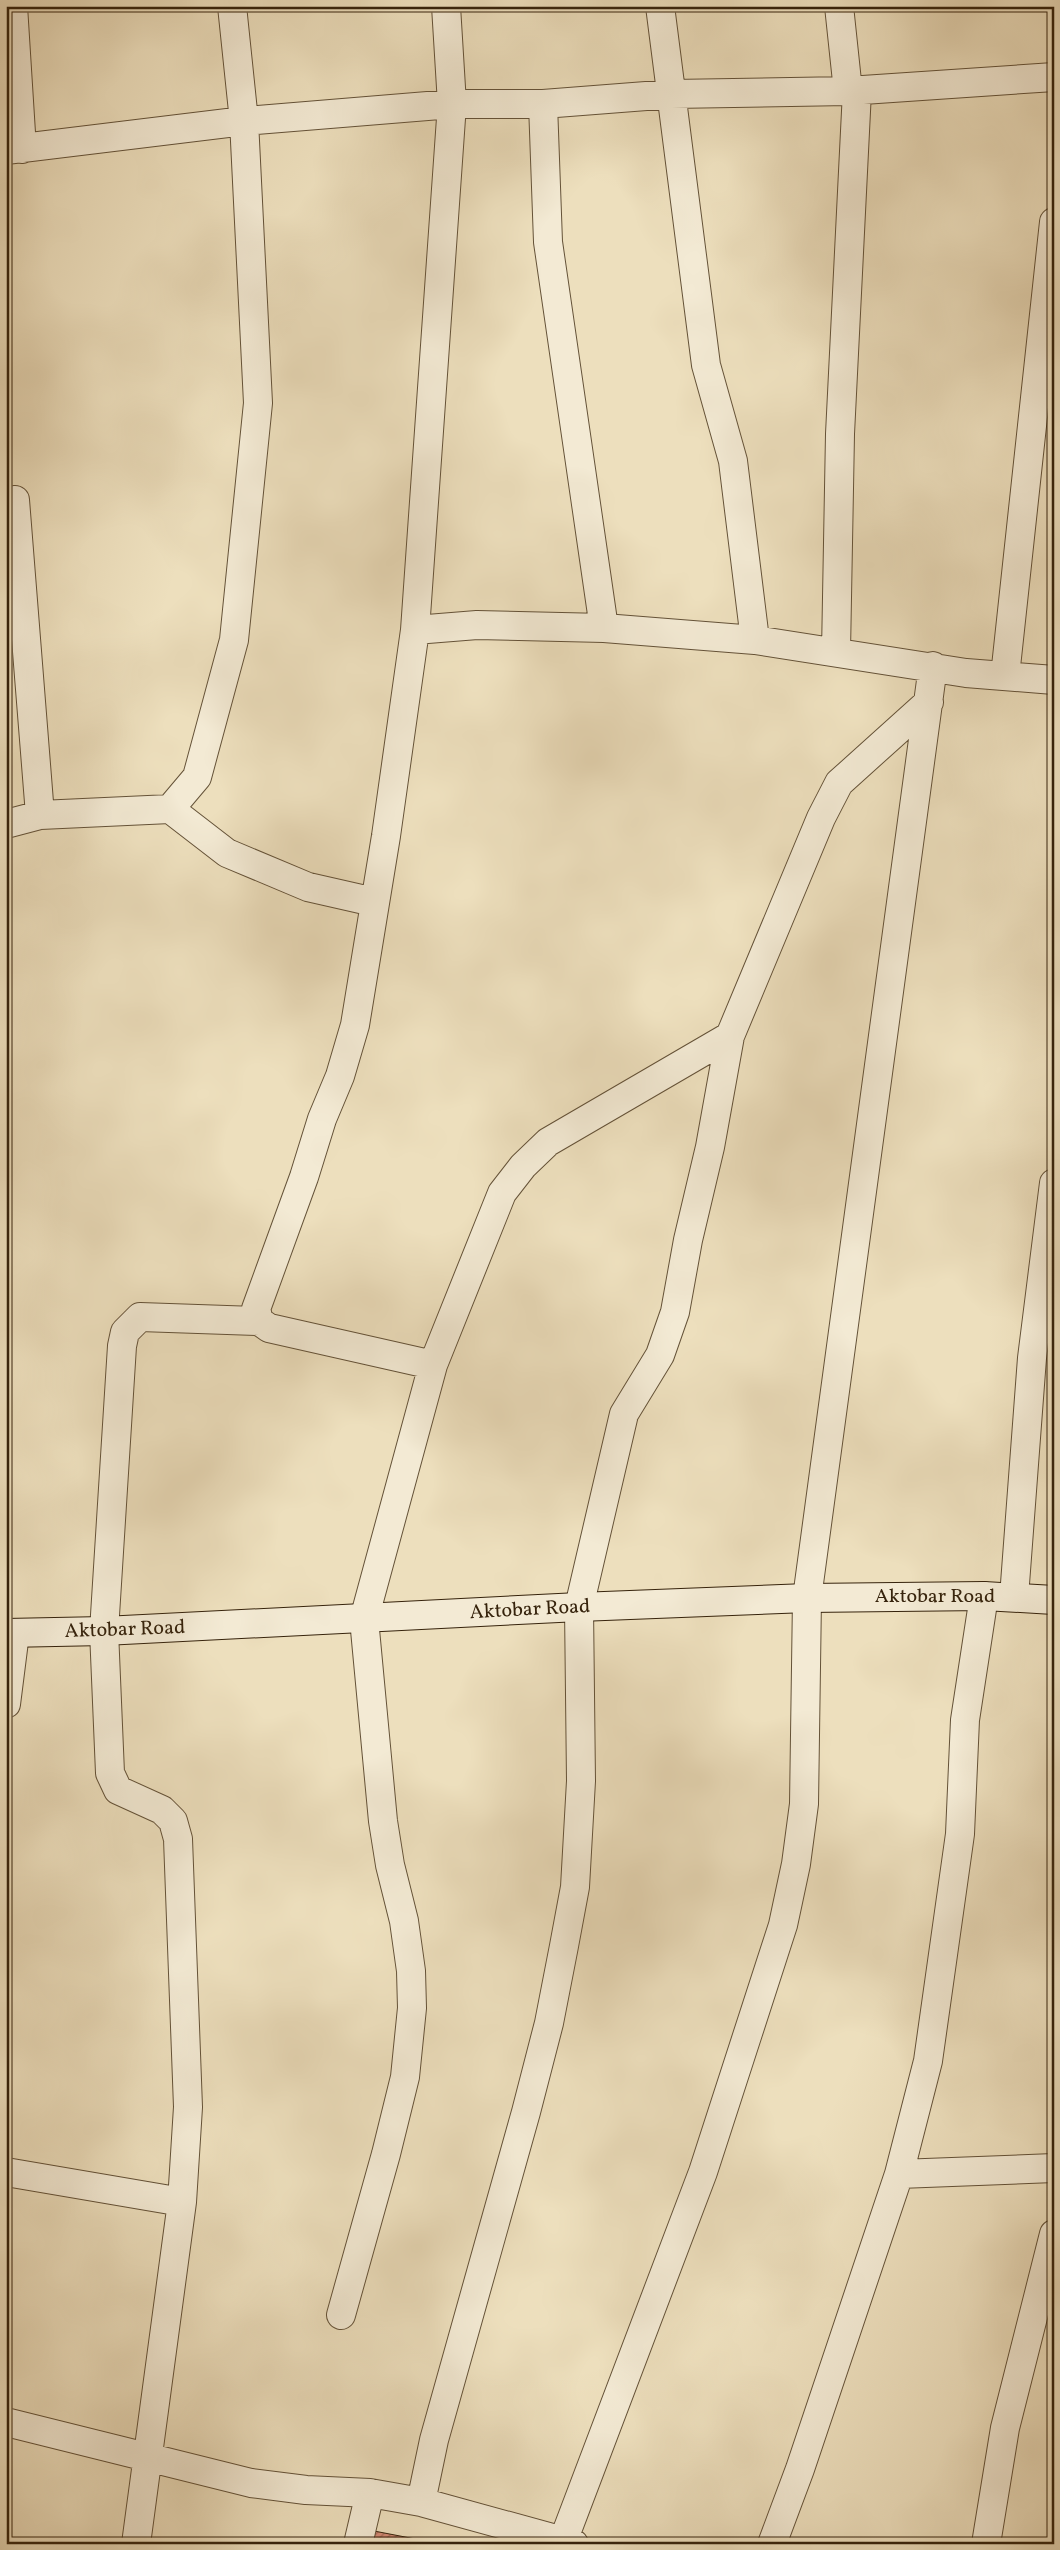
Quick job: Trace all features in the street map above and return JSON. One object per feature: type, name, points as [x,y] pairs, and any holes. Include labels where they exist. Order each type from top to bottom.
[{"type":"street","points":[[13,6],[14,150],[244,121],[452,104],[544,104],[672,94],[852,91],[1054,77]]},
{"type":"street","points":[[170,809],[197,777],[234,640],[258,403],[244,121],[232,6]]},
{"type":"street","points":[[259,1322],[256,1309],[304,1177],[322,1119],[340,1076],[355,1026],[386,836],[415,630],[452,104],[446,6]]},
{"type":"street","points":[[660,6],[706,365],[733,461],[755,640]]},
{"type":"street","points":[[836,652],[840,434],[852,91],[839,6]]},
{"type":"street","points":[[544,104],[548,242],[604,628]]},
{"type":"street","points":[[1005,676],[1054,222]]},
{"type":"street","points":[[15,500],[40,815]]},
{"type":"street","points":[[415,630],[477,626],[604,628],[755,640],[933,666],[966,673],[1054,680]]},
{"type":"street","points":[[6,2422],[147,2455],[251,2483],[306,2490],[370,2493],[421,2502],[566,2542],[703,2172],[783,1925],[796,1864],[804,1804],[807,1598],[933,666]]},
{"type":"street","points":[[421,2502],[434,2440],[549,2023],[575,1887],[581,1781],[579,1607],[624,1414],[660,1355],[675,1312],[688,1240],[710,1146],[730,1036],[821,818],[839,784],[928,702]]},
{"type":"street","points":[[6,824],[40,815],[170,809],[227,853],[308,887],[374,902]]},
{"type":"street","points":[[342,2316],[405,2077],[412,2008],[411,1971],[404,1921],[390,1866],[383,1822],[364,1619],[433,1365],[502,1193],[523,1166],[548,1142],[730,1036]]},
{"type":"street","points":[[1014,1597],[1032,1358],[1054,1183]]},
{"type":"street","points":[[136,2544],[182,2202],[188,2107],[178,1839],[173,1821],[162,1810],[118,1790],[110,1773],[104,1632],[122,1346],[125,1332],[140,1317],[259,1322],[269,1328],[433,1365]]},
{"type":"street","points":[[772,2544],[800,2469],[899,2174],[928,2061],[960,1834],[965,1720],[984,1596]]},
{"type":"street","name":"Aktobar Road","points":[[11,1633],[104,1632],[579,1607],[807,1598],[984,1596],[1054,1600]]},
{"type":"street","points":[[6,1704],[11,1633]]},
{"type":"street","points":[[899,2174],[1054,2168]]},
{"type":"street","points":[[6,2172],[182,2202]]},
{"type":"street","points":[[986,2544],[1005,2428],[1054,2234]]},
{"type":"street","points":[[358,2544],[370,2493]]},
{"type":"building","points":[[374,2531],[431,2542],[431,2544],[372,2544]]}]
